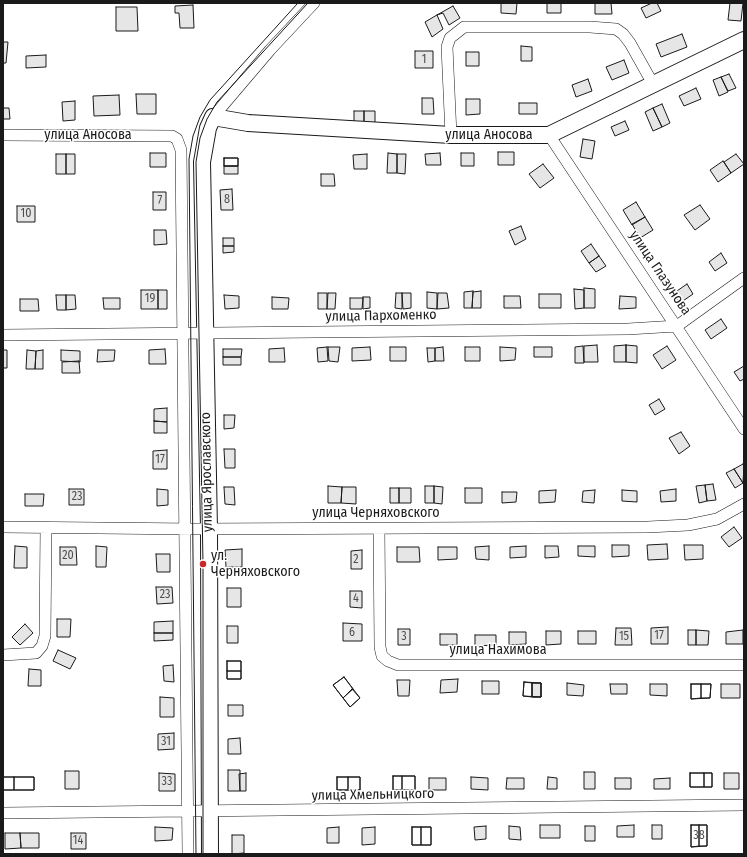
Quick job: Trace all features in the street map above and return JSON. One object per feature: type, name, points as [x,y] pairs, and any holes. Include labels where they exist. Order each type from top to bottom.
[{"type":"street","points":[[213,117],[270,50],[314,3]]},
{"type":"street","points":[[451,135],[447,47],[450,38],[464,27],[590,27],[616,29],[623,34],[630,43],[653,84]]},
{"type":"street","name":"улица Аносова","points":[[213,117],[248,123],[451,135],[549,135],[744,40]]},
{"type":"street","name":"улица Ярославского","points":[[210,854],[209,529],[204,333],[202,162],[205,141],[213,117]]},
{"type":"street","name":"улица Аносова","points":[[3,135],[172,136],[177,139],[181,150],[182,333]]},
{"type":"street","name":"улица Глазунова","points":[[549,135],[744,429]]},
{"type":"street","points":[[677,326],[744,278]]},
{"type":"street","name":"улица Пархоменко","points":[[3,334],[628,329],[677,326]]},
{"type":"street","points":[[182,333],[188,854]]},
{"type":"street","name":"улица Черняховского","points":[[3,527],[209,529],[688,525],[716,519],[744,504]]},
{"type":"street","points":[[3,655],[36,653],[42,646],[45,636],[46,527]]},
{"type":"street","name":"улица Нахимова","points":[[379,528],[380,647],[382,656],[388,661],[398,664],[744,666]]},
{"type":"street","name":"улица Хмельницкого","points":[[3,813],[210,812],[744,805]]},
{"type":"building","points":[[501,3],[517,3],[516,14],[501,13]]},
{"type":"building","points":[[547,3],[561,3],[561,13],[547,13]]},
{"type":"building","points":[[595,3],[611,3],[612,14],[595,14]]},
{"type":"building","points":[[652,3],[657,3],[661,11],[646,18],[641,8]]},
{"type":"building","points":[[730,3],[743,3],[741,21],[728,20]]},
{"type":"building","points":[[193,5],[194,28],[180,28],[179,13],[175,13],[175,6]]},
{"type":"building","points":[[453,6],[460,18],[449,25],[443,13],[437,15]]},
{"type":"building","points":[[116,7],[137,7],[138,31],[116,31]]},
{"type":"building","points":[[437,15],[443,29],[432,37],[425,22]]},
{"type":"building","points":[[682,34],[687,47],[661,57],[656,44]]},
{"type":"building","points":[[3,42],[8,42],[6,63],[3,63]]},
{"type":"building","points":[[521,46],[532,47],[532,61],[521,61]]},
{"type":"building","points":[[415,51],[433,51],[433,68],[415,68]]},
{"type":"building","points":[[466,52],[479,52],[479,66],[466,66]]},
{"type":"building","points":[[46,55],[46,67],[26,68],[26,56]]},
{"type":"building","points":[[624,60],[629,73],[612,80],[606,67]]},
{"type":"building","points":[[729,74],[736,88],[728,91],[721,77]]},
{"type":"building","points":[[721,77],[728,92],[719,96],[713,80]]},
{"type":"building","points":[[588,79],[592,91],[576,97],[572,85]]},
{"type":"building","points":[[696,88],[701,99],[684,106],[679,96]]},
{"type":"building","points":[[136,94],[156,94],[156,114],[137,114]]},
{"type":"building","points":[[119,95],[120,115],[94,116],[93,96]]},
{"type":"building","points":[[422,98],[433,98],[434,114],[422,114]]},
{"type":"building","points":[[466,99],[480,99],[480,114],[466,115]]},
{"type":"building","points":[[75,101],[75,120],[63,121],[62,102]]},
{"type":"building","points":[[519,103],[537,103],[537,114],[519,114]]},
{"type":"building","points":[[662,104],[670,123],[662,127],[653,108]]},
{"type":"building","points":[[3,108],[9,108],[10,119],[3,119]]},
{"type":"building","points":[[653,108],[662,127],[653,131],[645,112]]},
{"type":"building","points":[[354,111],[364,111],[364,125],[354,125]]},
{"type":"building","points":[[364,111],[375,111],[375,125],[364,125]]},
{"type":"building","points":[[625,121],[629,130],[615,136],[611,127]]},
{"type":"building","points":[[583,139],[595,141],[592,159],[580,157]]},
{"type":"building","points":[[498,152],[514,152],[514,165],[498,165]]},
{"type":"building","points":[[150,153],[166,153],[166,167],[150,167]]},
{"type":"building","points":[[388,153],[397,154],[397,173],[387,173]]},
{"type":"building","points":[[440,153],[441,165],[426,165],[425,154]]},
{"type":"building","points":[[461,153],[474,153],[474,166],[461,166]]},
{"type":"building","points":[[56,154],[66,154],[66,174],[56,174]]},
{"type":"building","points":[[66,154],[75,154],[75,174],[66,174]]},
{"type":"building","points":[[367,154],[367,169],[354,169],[353,155]]},
{"type":"building","points":[[397,154],[406,154],[405,174],[397,173]]},
{"type":"building","points":[[736,154],[744,164],[731,173],[724,162]]},
{"type":"building","points":[[224,158],[238,158],[238,166],[224,166]]},
{"type":"building","points":[[224,158],[238,158],[238,166],[224,166]]},
{"type":"building","points":[[723,161],[731,173],[718,182],[710,170]]},
{"type":"building","points":[[543,164],[554,178],[540,188],[529,174]]},
{"type":"building","points":[[224,166],[238,166],[238,174],[224,174]]},
{"type":"building","points":[[321,174],[334,174],[335,186],[321,186]]},
{"type":"building","points":[[232,189],[233,210],[221,210],[220,190]]},
{"type":"building","points":[[153,192],[166,192],[166,210],[153,210]]},
{"type":"building","points":[[636,202],[645,217],[632,225],[623,210]]},
{"type":"building","points":[[700,205],[710,219],[695,230],[684,215]]},
{"type":"building","points":[[17,206],[35,206],[35,222],[17,222]]},
{"type":"building","points":[[645,217],[653,230],[640,238],[632,224]]},
{"type":"building","points":[[521,226],[526,239],[515,245],[509,231]]},
{"type":"building","points":[[154,230],[166,230],[167,244],[154,245]]},
{"type":"building","points":[[223,238],[234,238],[234,246],[223,246]]},
{"type":"building","points":[[591,244],[599,256],[589,263],[581,251]]},
{"type":"building","points":[[223,246],[234,246],[234,252],[223,253]]},
{"type":"building","points":[[721,253],[727,263],[715,271],[709,262]]},
{"type":"building","points":[[599,256],[606,266],[596,272],[589,263]]},
{"type":"building","points":[[687,284],[693,294],[680,303],[674,293]]},
{"type":"building","points":[[584,288],[595,289],[595,308],[584,308]]},
{"type":"building","points":[[574,289],[584,290],[584,308],[575,309]]},
{"type":"building","points":[[141,290],[158,290],[158,309],[141,309]]},
{"type":"building","points":[[158,290],[167,290],[167,309],[158,309]]},
{"type":"building","points":[[473,291],[472,308],[464,308],[464,292]]},
{"type":"building","points":[[481,291],[481,308],[472,308],[473,292]]},
{"type":"building","points":[[427,292],[437,293],[437,309],[427,308]]},
{"type":"building","points":[[318,293],[327,293],[327,309],[318,309]]},
{"type":"building","points":[[328,293],[336,293],[335,309],[327,309]]},
{"type":"building","points":[[396,293],[402,293],[402,309],[395,308]]},
{"type":"building","points":[[402,293],[411,293],[411,308],[403,309]]},
{"type":"building","points":[[438,293],[447,293],[449,308],[437,309]]},
{"type":"building","points":[[539,294],[561,294],[561,308],[539,308]]},
{"type":"building","points":[[56,295],[66,295],[66,310],[57,310]]},
{"type":"building","points":[[66,295],[75,295],[76,309],[66,310]]},
{"type":"building","points":[[224,295],[239,296],[239,308],[225,309]]},
{"type":"building","points":[[504,296],[520,296],[521,308],[504,308]]},
{"type":"building","points":[[620,296],[636,297],[636,308],[619,309]]},
{"type":"building","points":[[272,297],[289,298],[288,309],[272,309]]},
{"type":"building","points":[[363,297],[370,297],[370,308],[363,309]]},
{"type":"building","points":[[103,298],[120,298],[120,309],[104,309]]},
{"type":"building","points":[[350,298],[363,298],[362,309],[350,309]]},
{"type":"building","points":[[20,299],[38,299],[39,311],[20,311]]},
{"type":"building","points":[[721,319],[727,328],[711,339],[705,330]]},
{"type":"building","points":[[597,345],[598,362],[584,362],[584,346]]},
{"type":"building","points":[[626,345],[626,362],[614,362],[614,346]]},
{"type":"building","points":[[626,345],[637,346],[637,363],[626,362]]},
{"type":"building","points":[[583,346],[584,363],[575,363],[575,347]]},
{"type":"building","points":[[667,346],[676,360],[662,369],[653,355]]},
{"type":"building","points":[[327,347],[328,361],[318,362],[317,348]]},
{"type":"building","points":[[328,347],[340,347],[338,362],[329,361]]},
{"type":"building","points":[[370,347],[371,360],[352,361],[352,348]]},
{"type":"building","points":[[390,347],[406,347],[406,361],[390,361]]},
{"type":"building","points":[[443,347],[444,361],[435,361],[435,348]]},
{"type":"building","points":[[465,347],[480,347],[480,361],[465,361]]},
{"type":"building","points":[[500,347],[516,348],[515,360],[500,361]]},
{"type":"building","points":[[534,347],[552,347],[552,357],[534,357]]},
{"type":"building","points":[[284,348],[285,362],[269,362],[269,349]]},
{"type":"building","points":[[427,348],[435,348],[435,361],[428,362]]},
{"type":"building","points":[[165,349],[166,364],[149,364],[149,350]]},
{"type":"building","points":[[223,349],[242,349],[241,357],[223,357]]},
{"type":"building","points":[[3,350],[7,350],[7,368],[3,368]]},
{"type":"building","points":[[27,350],[36,351],[35,369],[26,369]]},
{"type":"building","points":[[43,350],[43,369],[35,369],[36,351]]},
{"type":"building","points":[[61,350],[80,351],[80,362],[61,361]]},
{"type":"building","points":[[98,350],[115,350],[114,361],[97,362]]},
{"type":"building","points":[[223,357],[241,357],[241,365],[223,365]]},
{"type":"building","points":[[79,361],[80,373],[62,373],[62,362]]},
{"type":"building","points":[[744,366],[744,379],[740,381],[734,372]]},
{"type":"building","points":[[659,399],[665,409],[655,415],[649,405]]},
{"type":"building","points":[[167,408],[167,422],[154,421],[154,409]]},
{"type":"building","points":[[224,415],[235,415],[234,428],[224,429]]},
{"type":"building","points":[[154,421],[167,422],[167,433],[154,433]]},
{"type":"building","points":[[681,432],[690,446],[679,454],[669,438]]},
{"type":"building","points":[[224,449],[235,449],[235,468],[225,468]]},
{"type":"building","points":[[167,450],[167,469],[153,469],[153,451]]},
{"type":"building","points":[[743,464],[744,466],[743,483],[734,469]]},
{"type":"building","points":[[734,469],[743,483],[735,488],[726,473]]},
{"type":"building","points":[[713,484],[716,500],[707,501],[705,485]]},
{"type":"building","points":[[705,485],[707,501],[699,503],[696,486]]},
{"type":"building","points":[[328,486],[342,487],[341,503],[328,503]]},
{"type":"building","points":[[425,486],[434,486],[434,503],[425,503]]},
{"type":"building","points":[[434,486],[443,487],[442,504],[434,503]]},
{"type":"building","points":[[224,487],[234,487],[235,505],[225,504]]},
{"type":"building","points":[[342,487],[356,487],[356,504],[341,503]]},
{"type":"building","points":[[390,488],[399,488],[399,503],[390,503]]},
{"type":"building","points":[[399,488],[411,488],[411,503],[399,503]]},
{"type":"building","points":[[465,488],[482,488],[482,503],[465,503]]},
{"type":"building","points":[[69,489],[84,489],[84,505],[69,505]]},
{"type":"building","points":[[157,489],[168,490],[168,505],[157,506]]},
{"type":"building","points":[[676,489],[676,501],[661,502],[660,491]]},
{"type":"building","points":[[556,490],[555,502],[539,503],[539,491]]},
{"type":"building","points":[[595,490],[594,503],[582,502],[583,491]]},
{"type":"building","points":[[622,490],[637,491],[637,502],[622,501]]},
{"type":"building","points":[[502,492],[517,492],[516,502],[502,503]]},
{"type":"building","points":[[25,494],[44,494],[43,506],[25,506]]},
{"type":"building","points":[[734,527],[742,538],[729,547],[721,537]]},
{"type":"building","points":[[667,544],[668,559],[648,560],[647,545]]},
{"type":"building","points":[[612,545],[629,545],[629,556],[612,557]]},
{"type":"building","points":[[684,545],[703,545],[703,559],[685,560]]},
{"type":"building","points":[[15,546],[27,547],[27,568],[14,568]]},
{"type":"building","points":[[96,546],[107,547],[106,567],[96,567]]},
{"type":"building","points":[[489,546],[489,560],[476,559],[475,547]]},
{"type":"building","points":[[526,546],[526,557],[510,558],[510,547]]},
{"type":"building","points":[[545,546],[558,546],[559,557],[545,558]]},
{"type":"building","points":[[578,546],[595,546],[595,557],[578,556]]},
{"type":"building","points":[[60,547],[76,547],[77,565],[60,565]]},
{"type":"building","points":[[397,547],[419,547],[420,562],[397,562]]},
{"type":"building","points":[[438,547],[457,547],[457,559],[438,560]]},
{"type":"building","points":[[242,549],[242,567],[226,567],[225,550]]},
{"type":"building","points":[[362,550],[362,569],[351,569],[351,551]]},
{"type":"building","points":[[156,554],[170,554],[170,572],[157,572]]},
{"type":"building","points":[[156,587],[172,587],[173,603],[157,604]]},
{"type":"building","points":[[227,588],[241,588],[241,607],[227,607]]},
{"type":"building","points":[[350,591],[362,591],[362,608],[350,607]]},
{"type":"building","points":[[57,619],[71,619],[70,637],[57,637]]},
{"type":"building","points":[[173,621],[173,633],[154,633],[154,622]]},
{"type":"building","points":[[343,623],[362,624],[362,641],[343,641]]},
{"type":"building","points":[[25,624],[33,633],[20,645],[12,637]]},
{"type":"building","points":[[227,626],[238,626],[238,643],[227,643]]},
{"type":"building","points":[[668,627],[668,644],[651,644],[651,628]]},
{"type":"building","points":[[616,628],[631,628],[632,645],[615,645]]},
{"type":"building","points":[[398,629],[410,629],[410,645],[398,645]]},
{"type":"building","points":[[688,630],[696,630],[696,645],[688,645]]},
{"type":"building","points":[[696,630],[709,631],[708,645],[696,645]]},
{"type":"building","points":[[743,630],[743,644],[726,644],[726,632]]},
{"type":"building","points":[[546,631],[561,631],[561,644],[546,645]]},
{"type":"building","points":[[578,631],[596,631],[596,644],[578,644]]},
{"type":"building","points":[[509,632],[526,632],[526,644],[509,645]]},
{"type":"building","points":[[154,633],[173,633],[173,640],[154,641]]},
{"type":"building","points":[[440,634],[457,634],[457,645],[440,645]]},
{"type":"building","points":[[475,635],[496,635],[496,645],[475,646]]},
{"type":"building","points":[[58,650],[76,658],[70,669],[53,661]]},
{"type":"building","points":[[227,661],[241,661],[241,679],[227,679]]},
{"type":"building","points":[[227,661],[241,661],[241,671],[227,671]]},
{"type":"building","points":[[173,665],[174,682],[164,681],[163,666]]},
{"type":"building","points":[[29,669],[41,670],[41,686],[28,686]]},
{"type":"building","points":[[227,671],[241,671],[241,679],[227,679]]},
{"type":"building","points":[[344,677],[353,689],[343,698],[333,685]]},
{"type":"building","points":[[344,677],[360,698],[350,707],[333,685]]},
{"type":"building","points":[[458,679],[457,692],[440,693],[441,680]]},
{"type":"building","points":[[397,680],[410,680],[409,696],[398,696]]},
{"type":"building","points":[[482,681],[499,681],[499,694],[482,694]]},
{"type":"building","points":[[524,682],[541,683],[541,697],[523,696]]},
{"type":"building","points":[[524,682],[532,683],[532,697],[523,696]]},
{"type":"building","points":[[532,683],[541,683],[541,697],[532,697]]},
{"type":"building","points":[[532,683],[541,683],[541,697],[532,697]]},
{"type":"building","points":[[567,683],[584,685],[583,696],[567,695]]},
{"type":"building","points":[[610,684],[627,684],[627,694],[611,694]]},
{"type":"building","points":[[650,684],[667,684],[667,696],[650,695]]},
{"type":"building","points":[[691,684],[701,684],[701,698],[691,699]]},
{"type":"building","points":[[691,684],[711,684],[710,698],[691,699]]},
{"type":"building","points":[[701,684],[711,684],[710,698],[701,698]]},
{"type":"building","points":[[721,684],[740,684],[740,698],[721,698]]},
{"type":"building","points":[[352,689],[360,698],[350,707],[343,698]]},
{"type":"building","points":[[160,697],[174,698],[174,717],[160,717]]},
{"type":"building","points":[[228,705],[243,705],[243,716],[228,716]]},
{"type":"building","points":[[174,733],[174,749],[158,750],[158,734]]},
{"type":"building","points":[[240,738],[241,754],[228,754],[228,739]]},
{"type":"building","points":[[228,770],[240,770],[240,791],[228,791]]},
{"type":"building","points":[[65,771],[79,771],[79,789],[65,789]]},
{"type":"building","points":[[584,772],[595,772],[595,789],[584,789]]},
{"type":"building","points":[[159,773],[175,774],[175,791],[159,791]]},
{"type":"building","points":[[246,773],[246,791],[240,791],[239,774]]},
{"type":"building","points":[[690,773],[712,773],[712,787],[690,787]]},
{"type":"building","points":[[690,773],[704,773],[704,787],[690,787]]},
{"type":"building","points":[[704,773],[712,773],[712,787],[704,787]]},
{"type":"building","points":[[724,773],[739,773],[739,789],[724,789]]},
{"type":"building","points":[[393,776],[415,776],[415,790],[393,790]]},
{"type":"building","points":[[393,776],[402,776],[402,790],[393,790]]},
{"type":"building","points":[[402,776],[415,776],[415,790],[402,790]]},
{"type":"building","points":[[3,777],[34,777],[34,790],[3,790]]},
{"type":"building","points":[[3,777],[14,777],[14,790],[3,790]]},
{"type":"building","points":[[14,777],[34,777],[34,790],[14,790]]},
{"type":"building","points":[[337,777],[360,777],[360,790],[337,790]]},
{"type":"building","points":[[337,777],[348,777],[348,790],[337,790]]},
{"type":"building","points":[[348,777],[360,777],[360,790],[348,790]]},
{"type":"building","points":[[471,777],[488,778],[488,790],[471,789]]},
{"type":"building","points":[[548,777],[557,778],[557,789],[547,789]]},
{"type":"building","points":[[429,778],[446,778],[446,790],[429,790]]},
{"type":"building","points":[[507,778],[524,778],[524,789],[506,789]]},
{"type":"building","points":[[615,778],[631,778],[631,789],[615,789]]},
{"type":"building","points":[[670,778],[670,789],[654,789],[654,779]]},
{"type":"building","points":[[540,825],[560,825],[560,838],[540,838]]},
{"type":"building","points":[[634,825],[634,837],[617,837],[617,826]]},
{"type":"building","points":[[652,825],[662,825],[662,839],[652,839]]},
{"type":"building","points":[[691,825],[707,825],[707,846],[691,847]]},
{"type":"building","points":[[691,825],[699,825],[699,846],[691,847]]},
{"type":"building","points":[[699,825],[707,825],[707,846],[699,846]]},
{"type":"building","points":[[486,826],[486,839],[475,840],[474,827]]},
{"type":"building","points":[[509,826],[520,827],[521,840],[509,839]]},
{"type":"building","points":[[585,826],[595,826],[595,841],[585,841]]},
{"type":"building","points":[[155,827],[173,828],[172,840],[155,841]]},
{"type":"building","points":[[339,827],[339,843],[327,843],[327,828]]},
{"type":"building","points":[[375,827],[375,844],[362,845],[362,828]]},
{"type":"building","points":[[412,827],[431,827],[431,845],[412,845]]},
{"type":"building","points":[[412,827],[421,827],[421,845],[412,845]]},
{"type":"building","points":[[421,827],[431,827],[431,845],[421,845]]},
{"type":"building","points":[[5,833],[20,833],[21,848],[5,849]]},
{"type":"building","points":[[20,833],[39,833],[39,848],[21,848]]},
{"type":"building","points":[[71,833],[86,833],[86,849],[71,849]]},
{"type":"building","points":[[232,835],[244,835],[244,853],[232,854]]},
{"type":"tram line","points":[[196,854],[189,159],[193,136],[200,117],[210,100],[298,3]]},
{"type":"tram line","points":[[203,854],[203,564],[196,162],[200,138],[207,119],[217,102],[308,3]]},
{"type":"place","name":"ул. Черняховского","points":[[203,564]]}]
